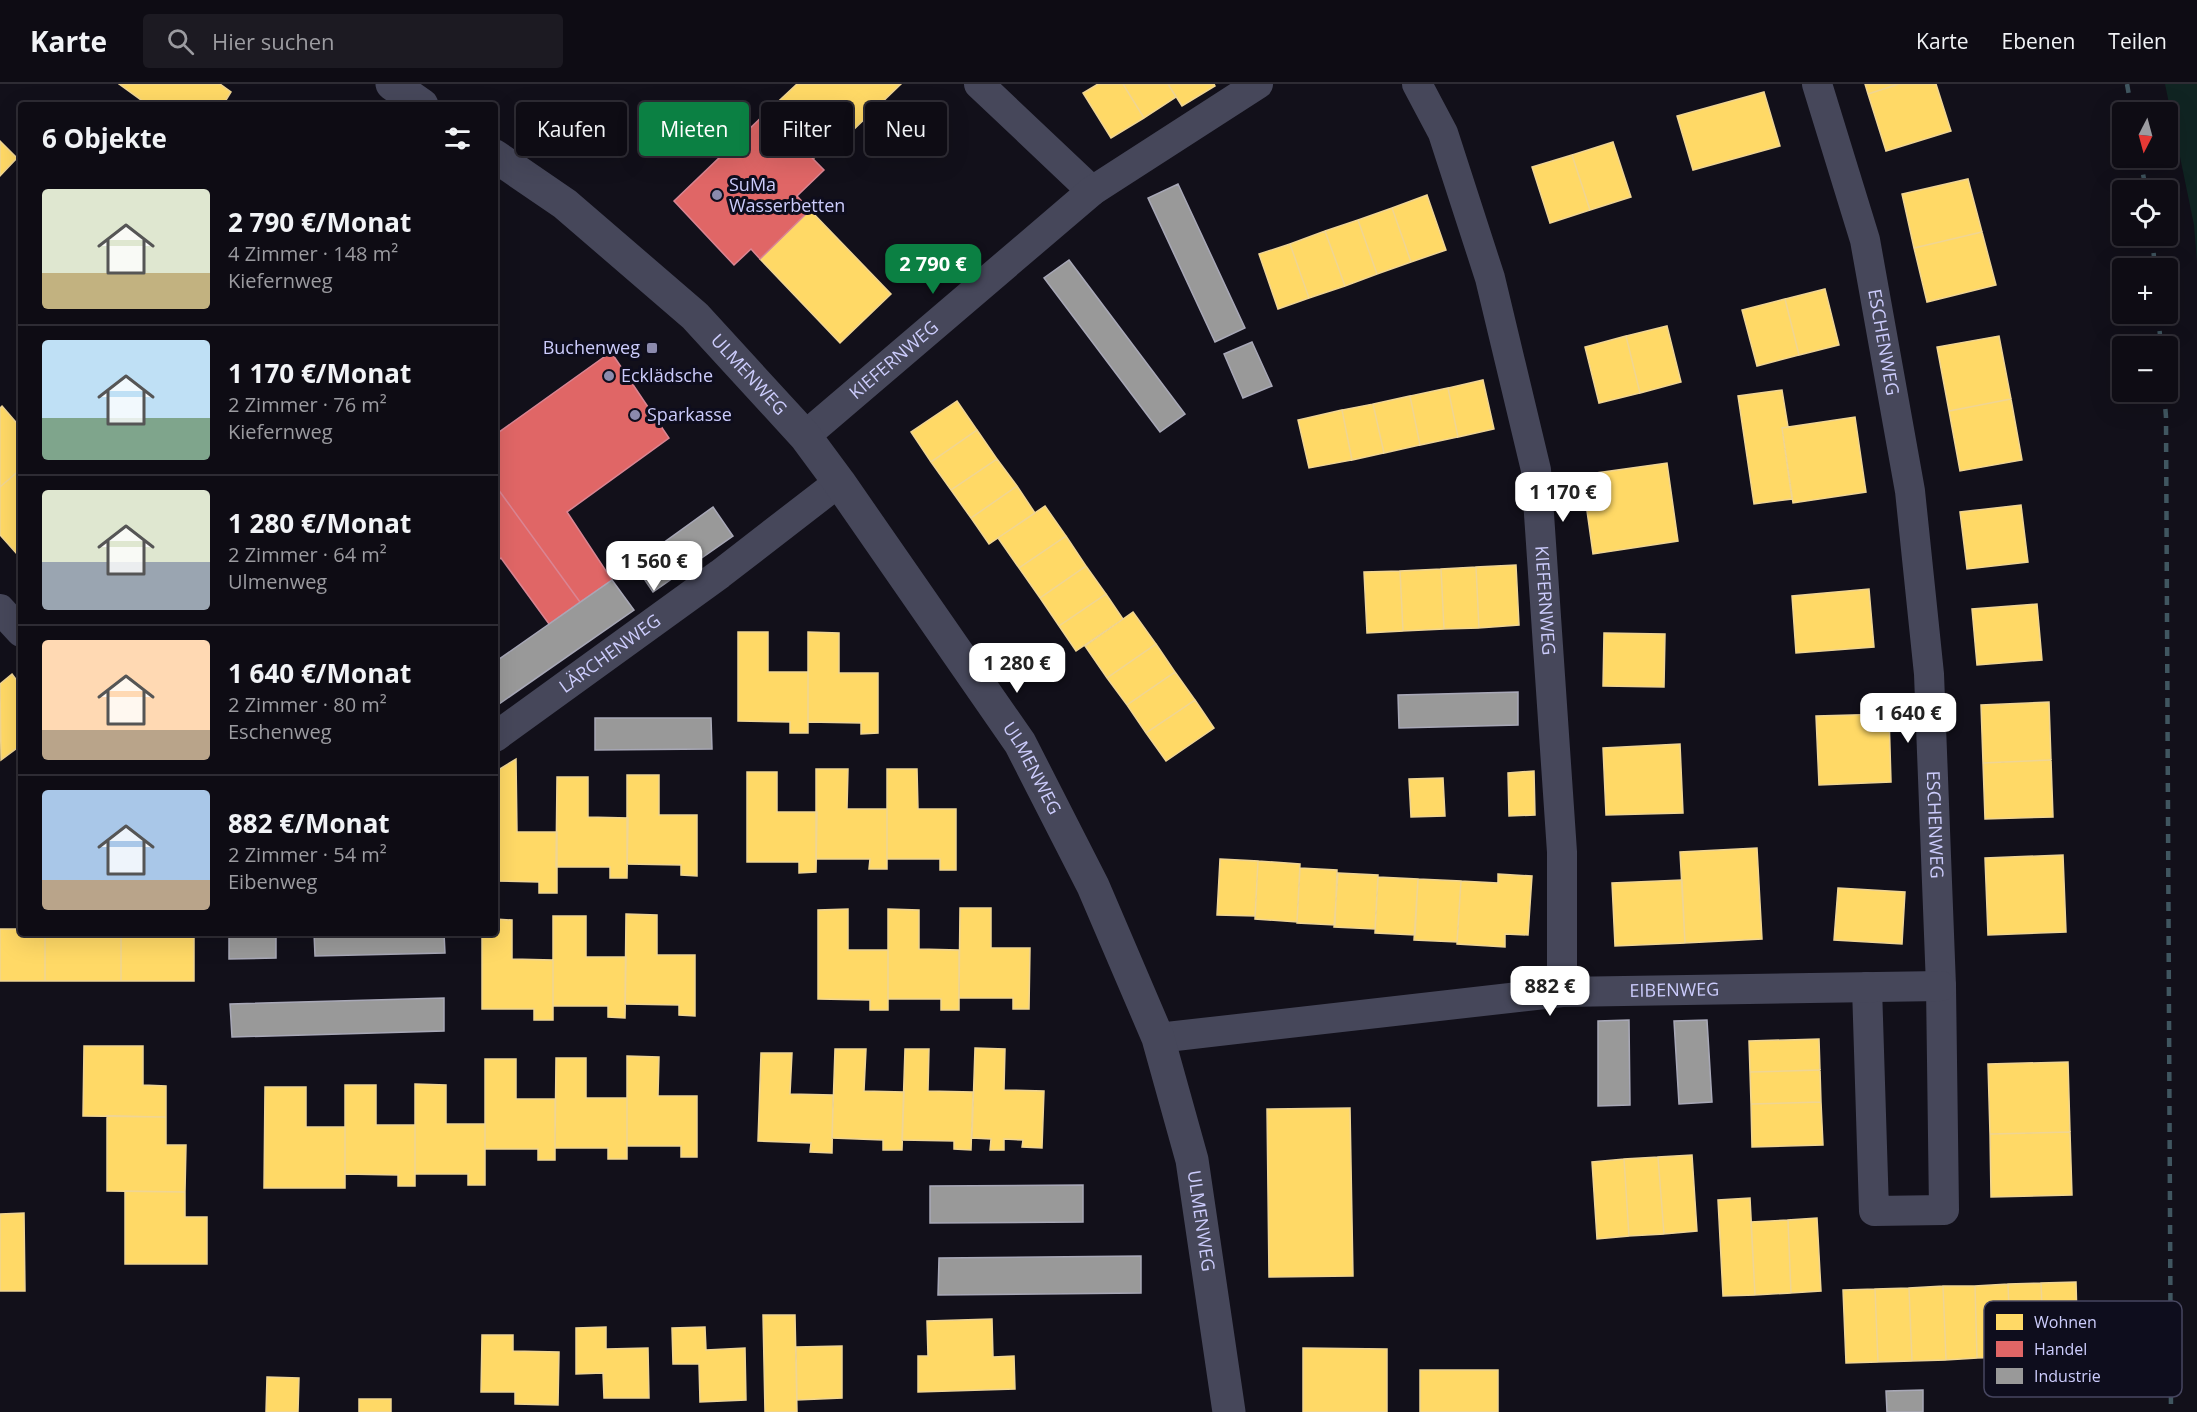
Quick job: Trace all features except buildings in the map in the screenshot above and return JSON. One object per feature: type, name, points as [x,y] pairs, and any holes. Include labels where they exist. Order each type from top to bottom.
[{"type":"street","points":[[392,84],[418,102]]},
{"type":"street","points":[[979,84],[1092,191]]},
{"type":"street","name":"KIEFERNWEG","points":[[805,436],[1092,191],[1258,84]]},
{"type":"street","name":"KIEFERNWEG","points":[[1417,84],[1443,133],[1490,278],[1536,470],[1562,852],[1562,992]]},
{"type":"street","name":"ESCHENWEG","points":[[1817,84],[1865,240],[1910,491],[1929,674],[1941,986],[1944,1210],[1874,1211],[1867,987]]},
{"type":"street","name":"ULMENWEG","points":[[498,158],[566,204],[695,316],[805,436],[1020,743],[1093,886],[1158,1038],[1192,1160],[1229,1412]]},
{"type":"street","name":"LÄRCHENWEG","points":[[498,735],[720,574],[839,482]]},
{"type":"street","points":[[0,609],[18,629]]},
{"type":"street","name":"EIBENWEG","points":[[1158,1038],[1562,992],[1941,986]]},
{"type":"green space","points":[[2165,84],[2197,84],[2197,262],[2194,225],[2178,147],[2178,102],[2169,102]]},
{"type":"railway","points":[[2127,84],[2130,102]]},
{"type":"railway","points":[[2142,168],[2144,180]]},
{"type":"railway","points":[[2153,246],[2154,258]]},
{"type":"railway","points":[[2159,324],[2160,336]]},
{"type":"railway","points":[[2165,402],[2170,1301]]},
{"type":"railway","points":[[2171,1397],[2171,1412]]},
{"type":"place","name":"SuMa Wasserbetten","points":[[717,195]]},
{"type":"place","name":"Buchenweg","points":[[652,348]]},
{"type":"place","name":"Ecklädsche","points":[[609,376]]},
{"type":"place","name":"Sparkasse","points":[[635,415]]}]
